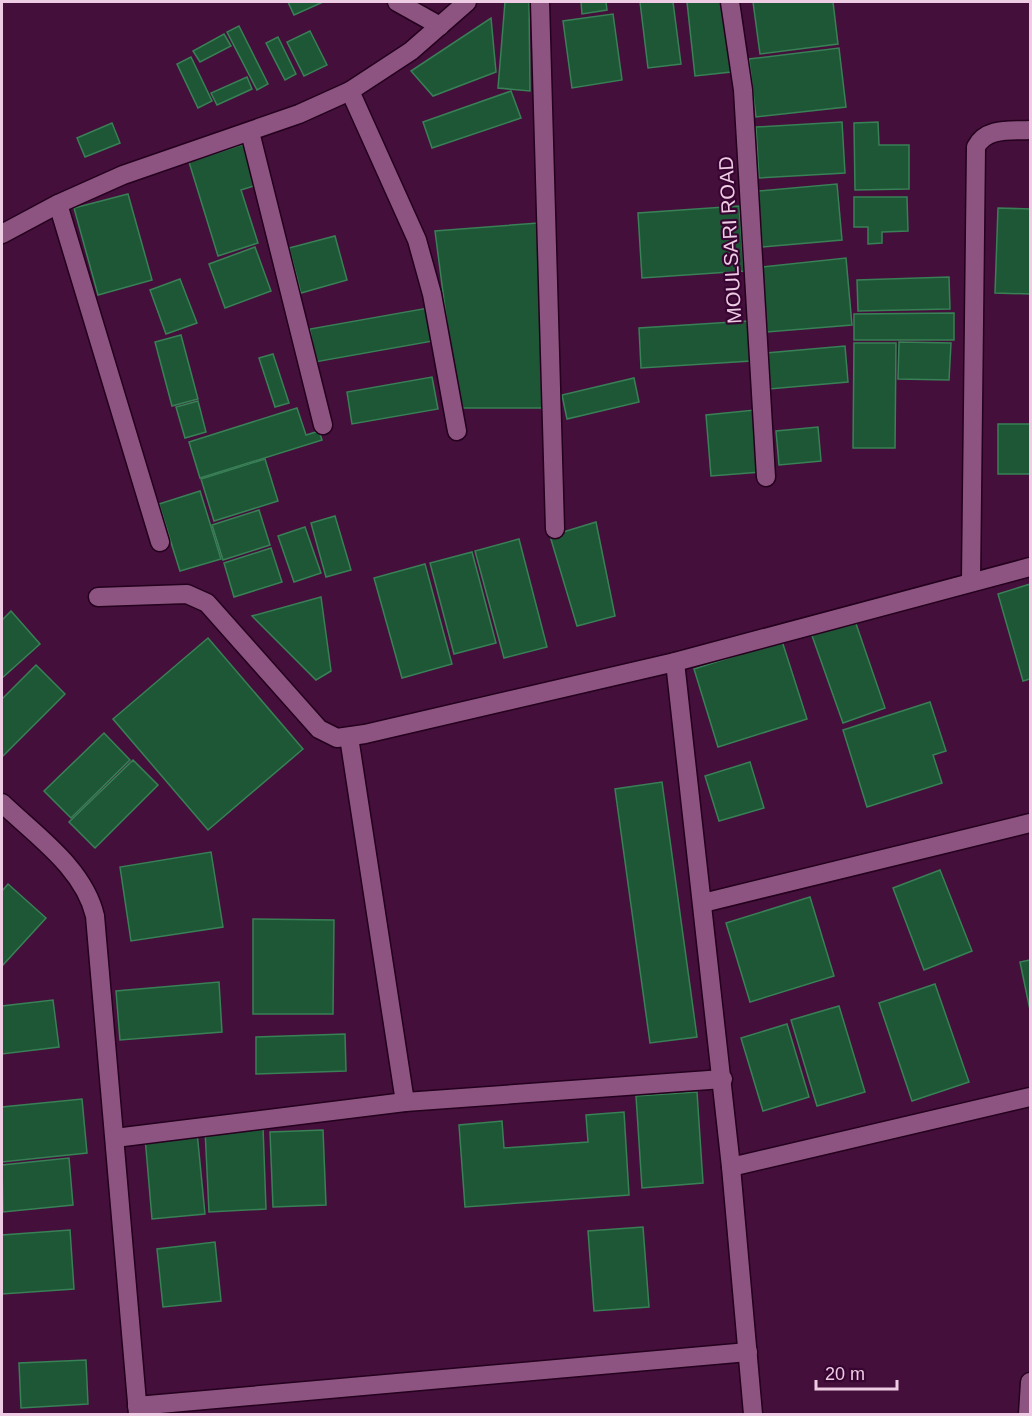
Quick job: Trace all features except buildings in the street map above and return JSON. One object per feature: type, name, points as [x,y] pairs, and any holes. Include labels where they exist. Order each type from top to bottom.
[{"type":"street","points":[[397,2],[440,26]]},
{"type":"street","points":[[2,234],[58,204],[123,175],[250,132],[350,91],[411,51],[466,2]]},
{"type":"street","points":[[540,2],[555,530]]},
{"type":"street","name":"MOULSARI ROAD","points":[[730,2],[743,90],[757,289],[757,349],[766,477]]},
{"type":"street","points":[[350,91],[417,240],[432,294],[457,431]]},
{"type":"street","points":[[970,581],[976,147],[984,136],[994,132],[1030,130]]},
{"type":"street","points":[[250,132],[323,425]]},
{"type":"street","points":[[58,204],[160,542]]},
{"type":"street","points":[[98,597],[187,594],[199,597],[207,603],[319,729],[337,738],[675,662],[970,581],[1030,567]]},
{"type":"street","points":[[675,662],[723,1079],[753,1414]]},
{"type":"street","points":[[349,737],[405,1102]]},
{"type":"street","points":[[2,803],[66,865],[91,899],[95,916],[137,1410],[748,1352]]},
{"type":"street","points":[[703,903],[1030,823]]},
{"type":"street","points":[[115,1138],[405,1102],[723,1079]]},
{"type":"street","points":[[731,1167],[1030,1097]]},
{"type":"street","points":[[1028,1414],[1030,1382]]}]
